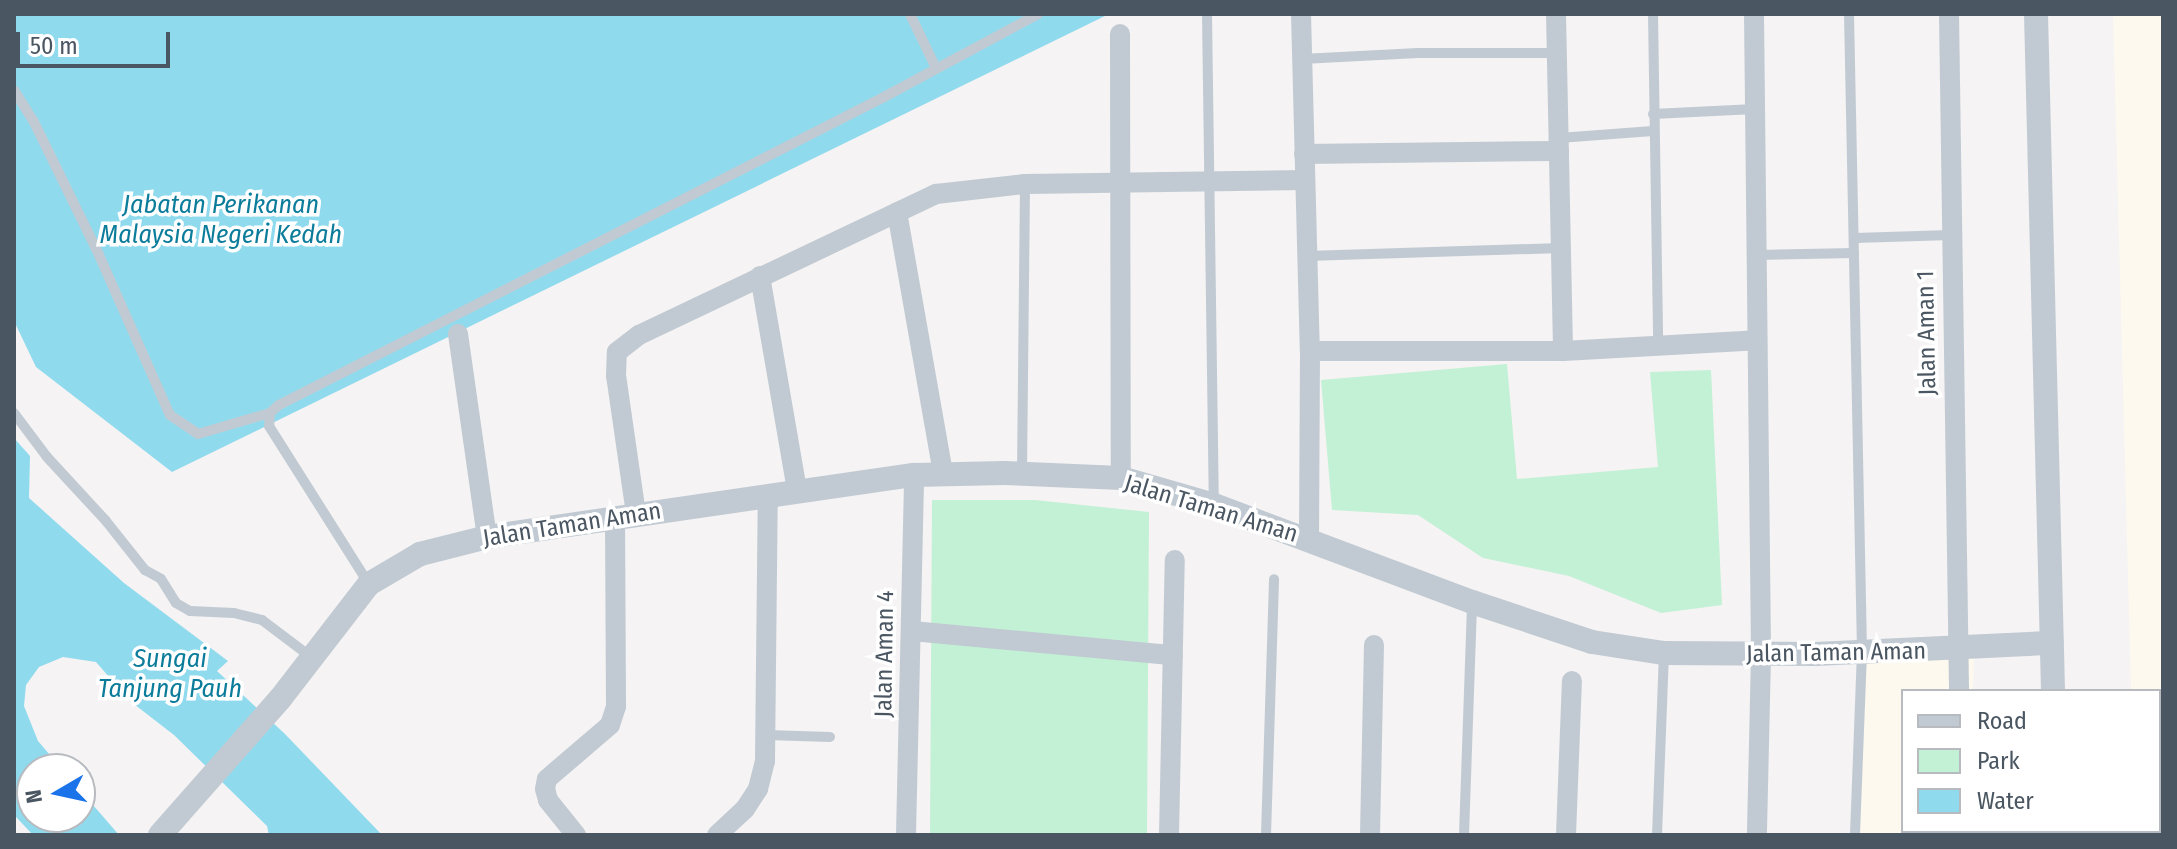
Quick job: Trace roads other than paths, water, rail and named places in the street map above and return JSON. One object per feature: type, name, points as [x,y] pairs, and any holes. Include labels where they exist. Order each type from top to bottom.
[{"type":"street","points":[[1301,14],[1310,351],[1309,539]]},
{"type":"street","points":[[1556,14],[1563,351]]},
{"type":"street","points":[[1754,14],[1761,655],[1757,835]]},
{"type":"street","name":"Jalan Aman 1","points":[[1949,14],[1961,650],[1959,689]]},
{"type":"street","points":[[2036,14],[2053,689]]},
{"type":"street","points":[[1120,34],[1121,478]]},
{"type":"street","points":[[1304,154],[1559,144]]},
{"type":"street","points":[[576,835],[548,800],[545,789],[547,779],[610,725],[616,706],[625,515],[617,352],[639,335],[936,194],[1025,184],[1305,180]]},
{"type":"street","points":[[897,212],[943,473]]},
{"type":"street","points":[[760,276],[797,491]]},
{"type":"street","points":[[458,334],[487,537]]},
{"type":"street","points":[[1310,351],[1563,351],[1757,340]]},
{"type":"street","name":"Jalan Taman Aman","points":[[160,835],[280,699],[369,584],[420,554],[487,537],[914,475],[1022,474],[1121,478],[1214,505],[1472,602],[1592,642],[1664,653],[1761,655],[1961,650],[2052,643]]},
{"type":"street","name":"Jalan Aman 4","points":[[906,835],[914,475]]},
{"type":"street","points":[[717,835],[745,809],[758,789],[767,735],[768,495]]},
{"type":"street","points":[[1169,835],[1175,560]]},
{"type":"street","points":[[912,631],[1173,655]]},
{"type":"street","points":[[1370,835],[1374,645]]},
{"type":"street","points":[[1566,835],[1572,681]]},
{"type":"lane","points":[[910,14],[936,68]]},
{"type":"lane","points":[[14,90],[33,120],[99,255],[170,415],[198,434],[270,413],[279,405],[676,205],[1038,14]]},
{"type":"lane","points":[[1207,14],[1214,505]]},
{"type":"lane","points":[[1653,14],[1658,348]]},
{"type":"lane","points":[[1849,14],[1862,652],[1855,835]]},
{"type":"lane","points":[[1302,59],[1418,53],[1556,53]]},
{"type":"lane","points":[[1653,114],[1755,109]]},
{"type":"lane","points":[[1559,144],[1653,131]]},
{"type":"lane","points":[[1022,474],[1025,184]]},
{"type":"lane","points":[[1855,238],[1951,235]]},
{"type":"lane","points":[[1307,256],[1561,248]]},
{"type":"lane","points":[[1757,255],[1854,253]]},
{"type":"lane","points":[[14,413],[47,457],[145,570],[161,579],[176,603],[190,611],[234,613],[262,620],[311,657]]},
{"type":"lane","points":[[270,413],[269,426],[369,584]]},
{"type":"lane","points":[[1266,835],[1274,579]]},
{"type":"lane","points":[[1464,835],[1472,602]]},
{"type":"lane","points":[[1657,835],[1664,653]]},
{"type":"lane","points":[[767,735],[830,737]]},
{"type":"water","name":"Jabatan Perikanan Malaysia Negeri Kedah","points":[[14,14],[1109,14],[172,472],[36,367],[14,321]]},
{"type":"water","name":"Sungai Tanjung Pauh","points":[[14,438],[30,456],[29,498],[124,583],[228,661],[217,671],[285,734],[382,835],[269,835],[267,826],[174,735],[130,701],[96,662],[63,657],[39,667],[26,685],[24,706],[38,741],[48,753],[16,753],[16,817]]},
{"type":"water","name":"Sungai Tanjung Pauh","points":[[96,808],[119,835],[31,833],[96,833]]}]
